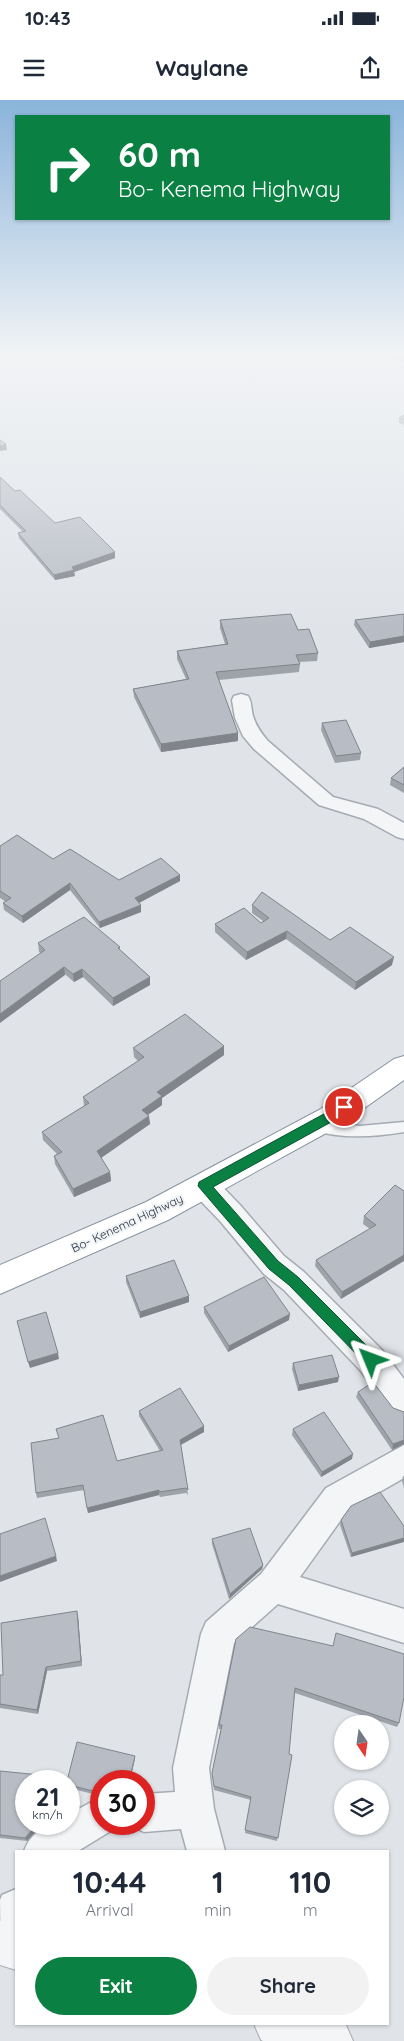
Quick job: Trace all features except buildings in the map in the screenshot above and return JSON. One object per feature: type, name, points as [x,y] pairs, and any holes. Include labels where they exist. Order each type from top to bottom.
[{"type":"highway","name":"Bo- Kenema Highway","points":[[0,1280],[157,1211],[315,1125],[404,1066]]},
{"type":"street","points":[[241,700],[244,718],[250,732],[261,745],[326,801],[371,814],[404,832]]},
{"type":"street","points":[[204,1186],[230,1213],[274,1265],[294,1281],[371,1360],[404,1403]]},
{"type":"street","points":[[206,1850],[194,1809],[191,1768],[218,1634],[273,1586],[337,1499],[404,1460]]},
{"type":"street","points":[[273,1586],[404,1626]]},
{"type":"street","points":[[155,1812],[194,1809]]},
{"type":"street","points":[[45,1850],[90,1823]]},
{"type":"street","points":[[268,2041],[270,2025]]},
{"type":"street","points":[[280,2025],[330,2041]]},
{"type":"lane","points":[[315,1125],[341,1131],[384,1132],[404,1128]]},
{"type":"route","points":[[344,1107],[328,1118],[204,1186],[230,1213],[274,1265],[294,1281],[371,1360]]}]
